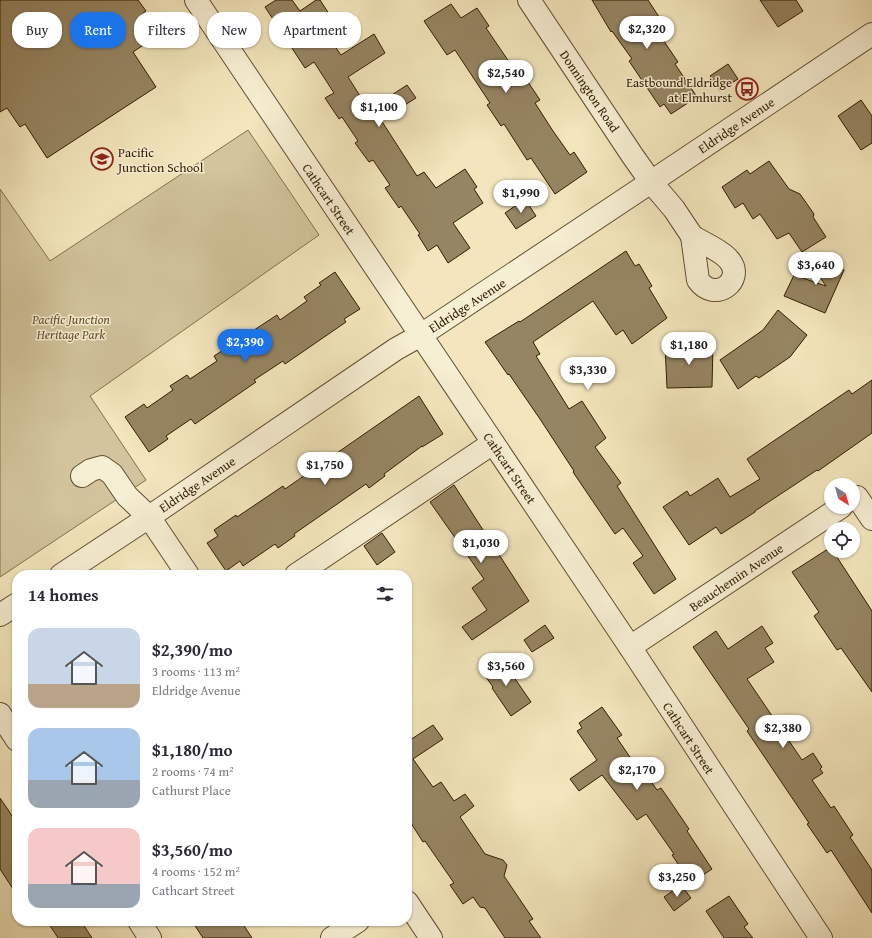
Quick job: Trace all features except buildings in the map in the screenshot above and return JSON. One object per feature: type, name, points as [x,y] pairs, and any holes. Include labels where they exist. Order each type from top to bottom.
[{"type":"street","name":"Cathcart Street","points":[[196,0],[630,647],[821,938]]},
{"type":"street","name":"Donnington Road","points":[[529,0],[651,182],[674,209],[692,236]]},
{"type":"street","name":"Eldridge Avenue","points":[[69,570],[396,349],[421,335],[872,34]]},
{"type":"street","points":[[303,570],[493,442]]},
{"type":"street","points":[[82,476],[91,470],[102,467],[112,474],[127,496],[149,517],[185,570]]},
{"type":"street","points":[[860,502],[872,519]]},
{"type":"street","name":"Beauchemin Avenue","points":[[630,647],[830,514]]},
{"type":"street","points":[[0,615],[12,607]]},
{"type":"street","points":[[0,714],[12,732]]},
{"type":"street","points":[[412,910],[431,938]]},
{"type":"street","points":[[142,926],[150,938]]},
{"type":"street","points":[[332,938],[350,926]]},
{"type":"green space","name":"Pacific Junction Heritage Park","points":[[248,130],[319,235],[90,396],[146,480],[0,577],[0,189],[50,261]]},
{"type":"place","name":"Eastbound Eldridge at Elmhurst","points":[[747,89]]},
{"type":"place","name":"Pacific Junction School","points":[[102,159]]}]
